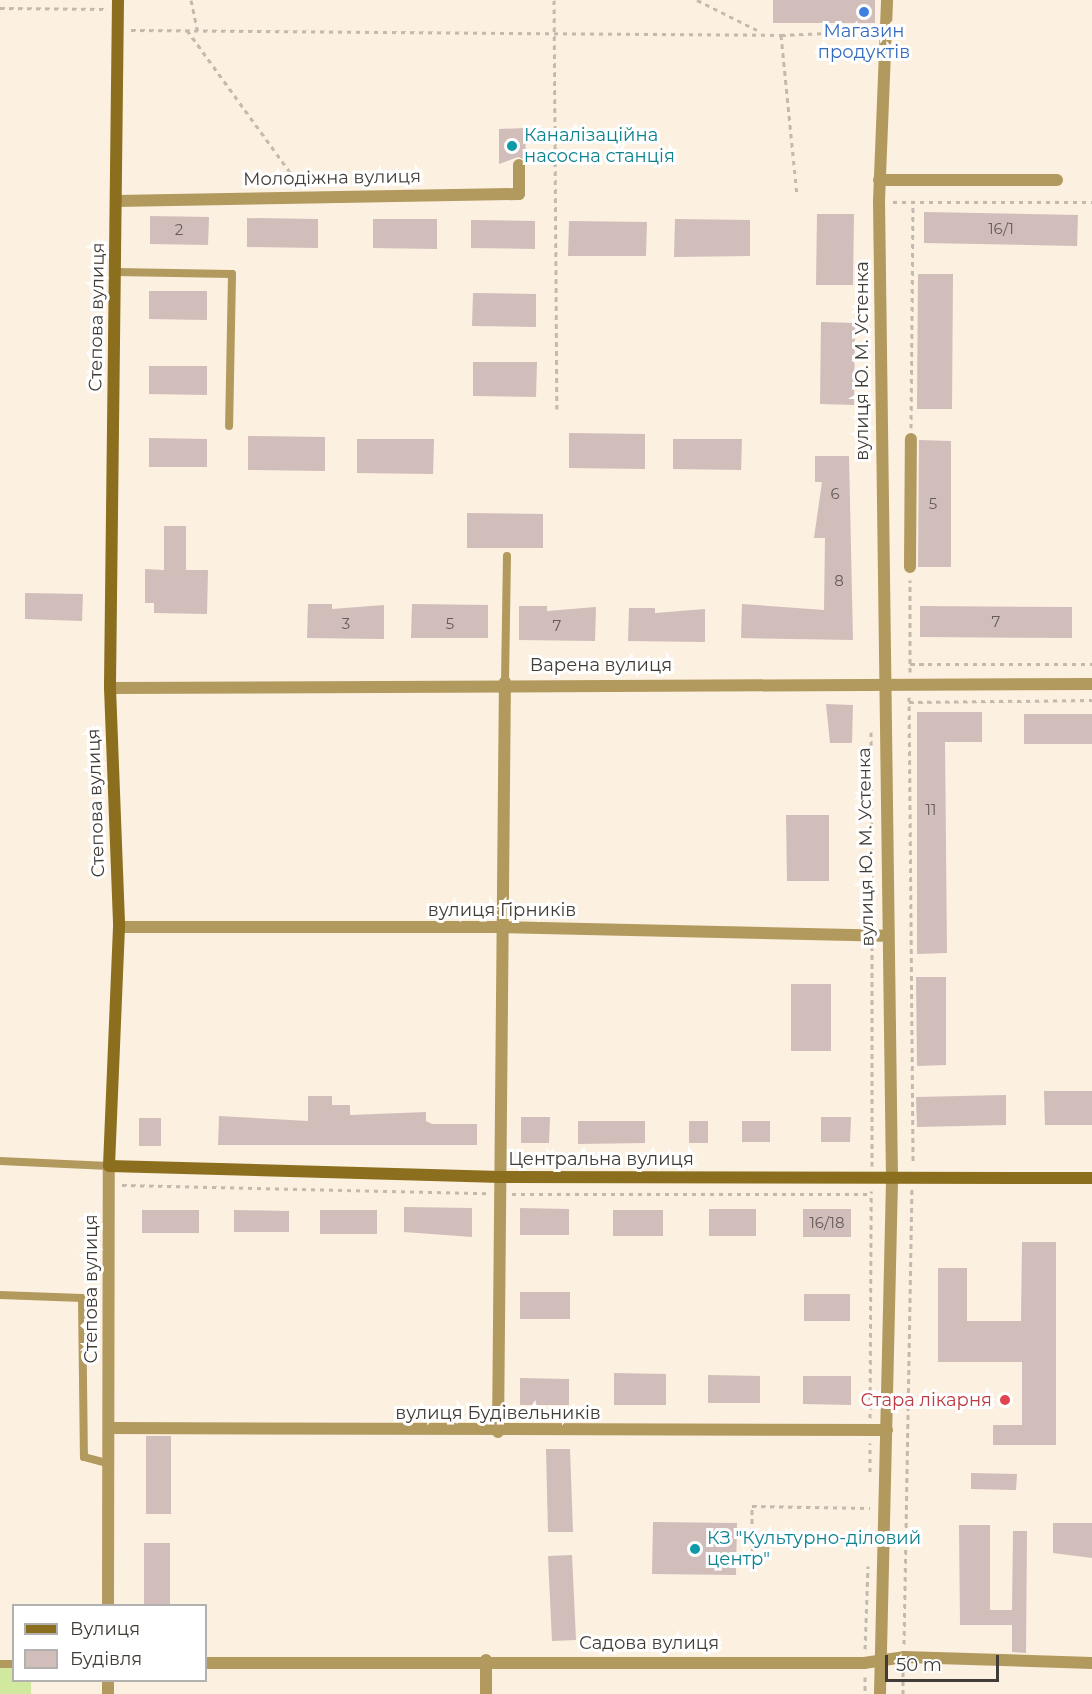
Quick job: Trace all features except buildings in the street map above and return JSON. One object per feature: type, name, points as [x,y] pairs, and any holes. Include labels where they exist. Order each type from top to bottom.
[{"type":"main road","name":"Степова вулиця","points":[[109,1166],[119,927],[110,688],[118,5]]},
{"type":"main road","name":"Центральна вулиця","points":[[109,1166],[501,1177],[892,1180],[1092,1178]]},
{"type":"street","name":"вулиця Ю. М. Устенка","points":[[880,1694],[892,1180],[885,936],[879,201],[888,30],[887,0]]},
{"type":"street","name":"Молодіжна вулиця","points":[[116,201],[519,194],[519,165]]},
{"type":"street","points":[[879,180],[1057,180]]},
{"type":"street","points":[[910,567],[911,439]]},
{"type":"street","points":[[498,1431],[501,1177],[500,927],[505,682]]},
{"type":"street","name":"Варена вулиця","points":[[110,688],[505,682],[1092,684]]},
{"type":"street","name":"вулиця Гірників","points":[[119,927],[500,927],[885,936]]},
{"type":"street","name":"Степова вулиця","points":[[108,1604],[109,1166]]},
{"type":"street","name":"вулиця Будівельників","points":[[109,1428],[498,1431],[887,1430]]},
{"type":"street","name":"Садова вулиця","points":[[207,1663],[486,1660],[880,1662],[904,1657],[1092,1663]]},
{"type":"street","points":[[486,1660],[486,1694]]},
{"type":"lane","points":[[115,272],[232,274],[229,426]]},
{"type":"lane","points":[[505,682],[507,556]]},
{"type":"lane","points":[[0,1161],[109,1166]]},
{"type":"lane","points":[[0,1295],[82,1298],[84,1457],[107,1463]]},
{"type":"path","points":[[191,0],[197,29]]},
{"type":"path","points":[[554,0],[557,409]]},
{"type":"path","points":[[697,0],[759,32]]},
{"type":"path","points":[[0,8],[118,5]]},
{"type":"path","points":[[186,29],[307,196]]},
{"type":"path","points":[[131,30],[555,30],[759,32],[781,35],[888,30]]},
{"type":"path","points":[[781,35],[796,194]]},
{"type":"path","points":[[879,201],[913,203],[1092,202]]},
{"type":"path","points":[[911,439],[913,203]]},
{"type":"path","points":[[903,1694],[913,1180],[910,567]]},
{"type":"path","points":[[910,664],[1092,664]]},
{"type":"path","points":[[909,702],[1092,700]]},
{"type":"path","points":[[752,1568],[752,1506],[870,1508]]},
{"type":"green space","points":[[12,1662],[12,1682],[31,1682],[31,1694],[0,1694],[0,1663]]},
{"type":"place","name":"Магазин продуктів","points":[[864,12]]},
{"type":"place","name":"Каналізаційна насосна станція","points":[[512,146]]},
{"type":"place","name":"Стара лікарня","points":[[1005,1400]]},
{"type":"place","name":"КЗ \"Культурно-діловий центр\"","points":[[695,1549]]}]
